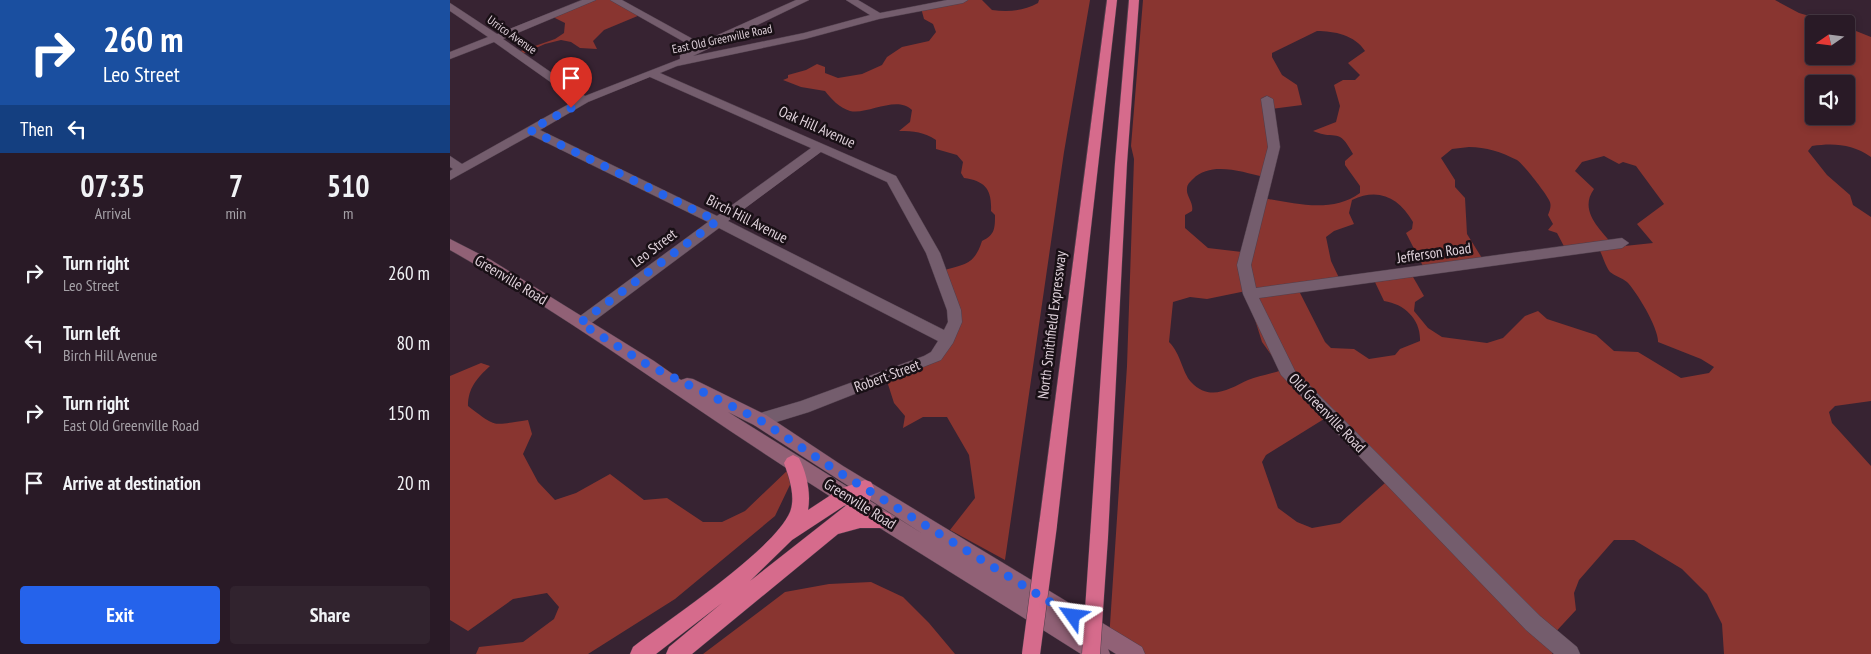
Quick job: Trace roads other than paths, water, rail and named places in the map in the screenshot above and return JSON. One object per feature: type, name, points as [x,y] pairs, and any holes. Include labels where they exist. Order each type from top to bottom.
[{"type":"highway","name":"North Smithfield Expressway","points":[[1031,654],[1112,0]]},
{"type":"highway","points":[[1090,654],[1099,536],[1121,163],[1134,0]]},
{"type":"highway","points":[[640,654],[747,571],[785,535],[798,516],[800,504],[800,486],[793,463]]},
{"type":"highway","points":[[785,535],[857,496]]},
{"type":"highway","points":[[676,654],[829,530],[857,496]]},
{"type":"highway","points":[[829,530],[860,520],[884,520]]},
{"type":"main road","name":"Greenville Road","points":[[450,244],[486,264],[648,365],[695,399],[793,463],[857,496],[1135,654]]},
{"type":"main road","name":"Greenville Road","points":[[648,365],[760,420],[857,496],[884,520],[1100,654]]},
{"type":"street","points":[[450,56],[591,0]]},
{"type":"street","points":[[615,0],[700,48]]},
{"type":"street","points":[[674,63],[700,48],[804,0]]},
{"type":"street","points":[[851,0],[878,16]]},
{"type":"street","name":"East Old Greenville Road","points":[[456,173],[584,100],[674,63],[805,36],[878,16],[963,0]]},
{"type":"street","name":"Urrico Avenue","points":[[450,6],[494,39],[584,100]]},
{"type":"street","name":"Oak Hill Avenue","points":[[651,72],[892,179],[933,253]]},
{"type":"street","name":"Old Greenville Road","points":[[1267,99],[1274,147],[1244,265],[1250,294],[1289,375],[1533,623],[1570,654]]},
{"type":"street","name":"Birch Hill Avenue","points":[[530,130],[717,221],[948,339]]},
{"type":"street","name":"Leo Street","points":[[580,323],[820,146]]},
{"type":"street","points":[[450,160],[456,173]]},
{"type":"street","name":"Jefferson Road","points":[[1250,294],[1622,244]]},
{"type":"street","name":"Robert Street","points":[[760,420],[918,366],[936,356],[948,339],[955,322],[954,310],[933,253]]}]
